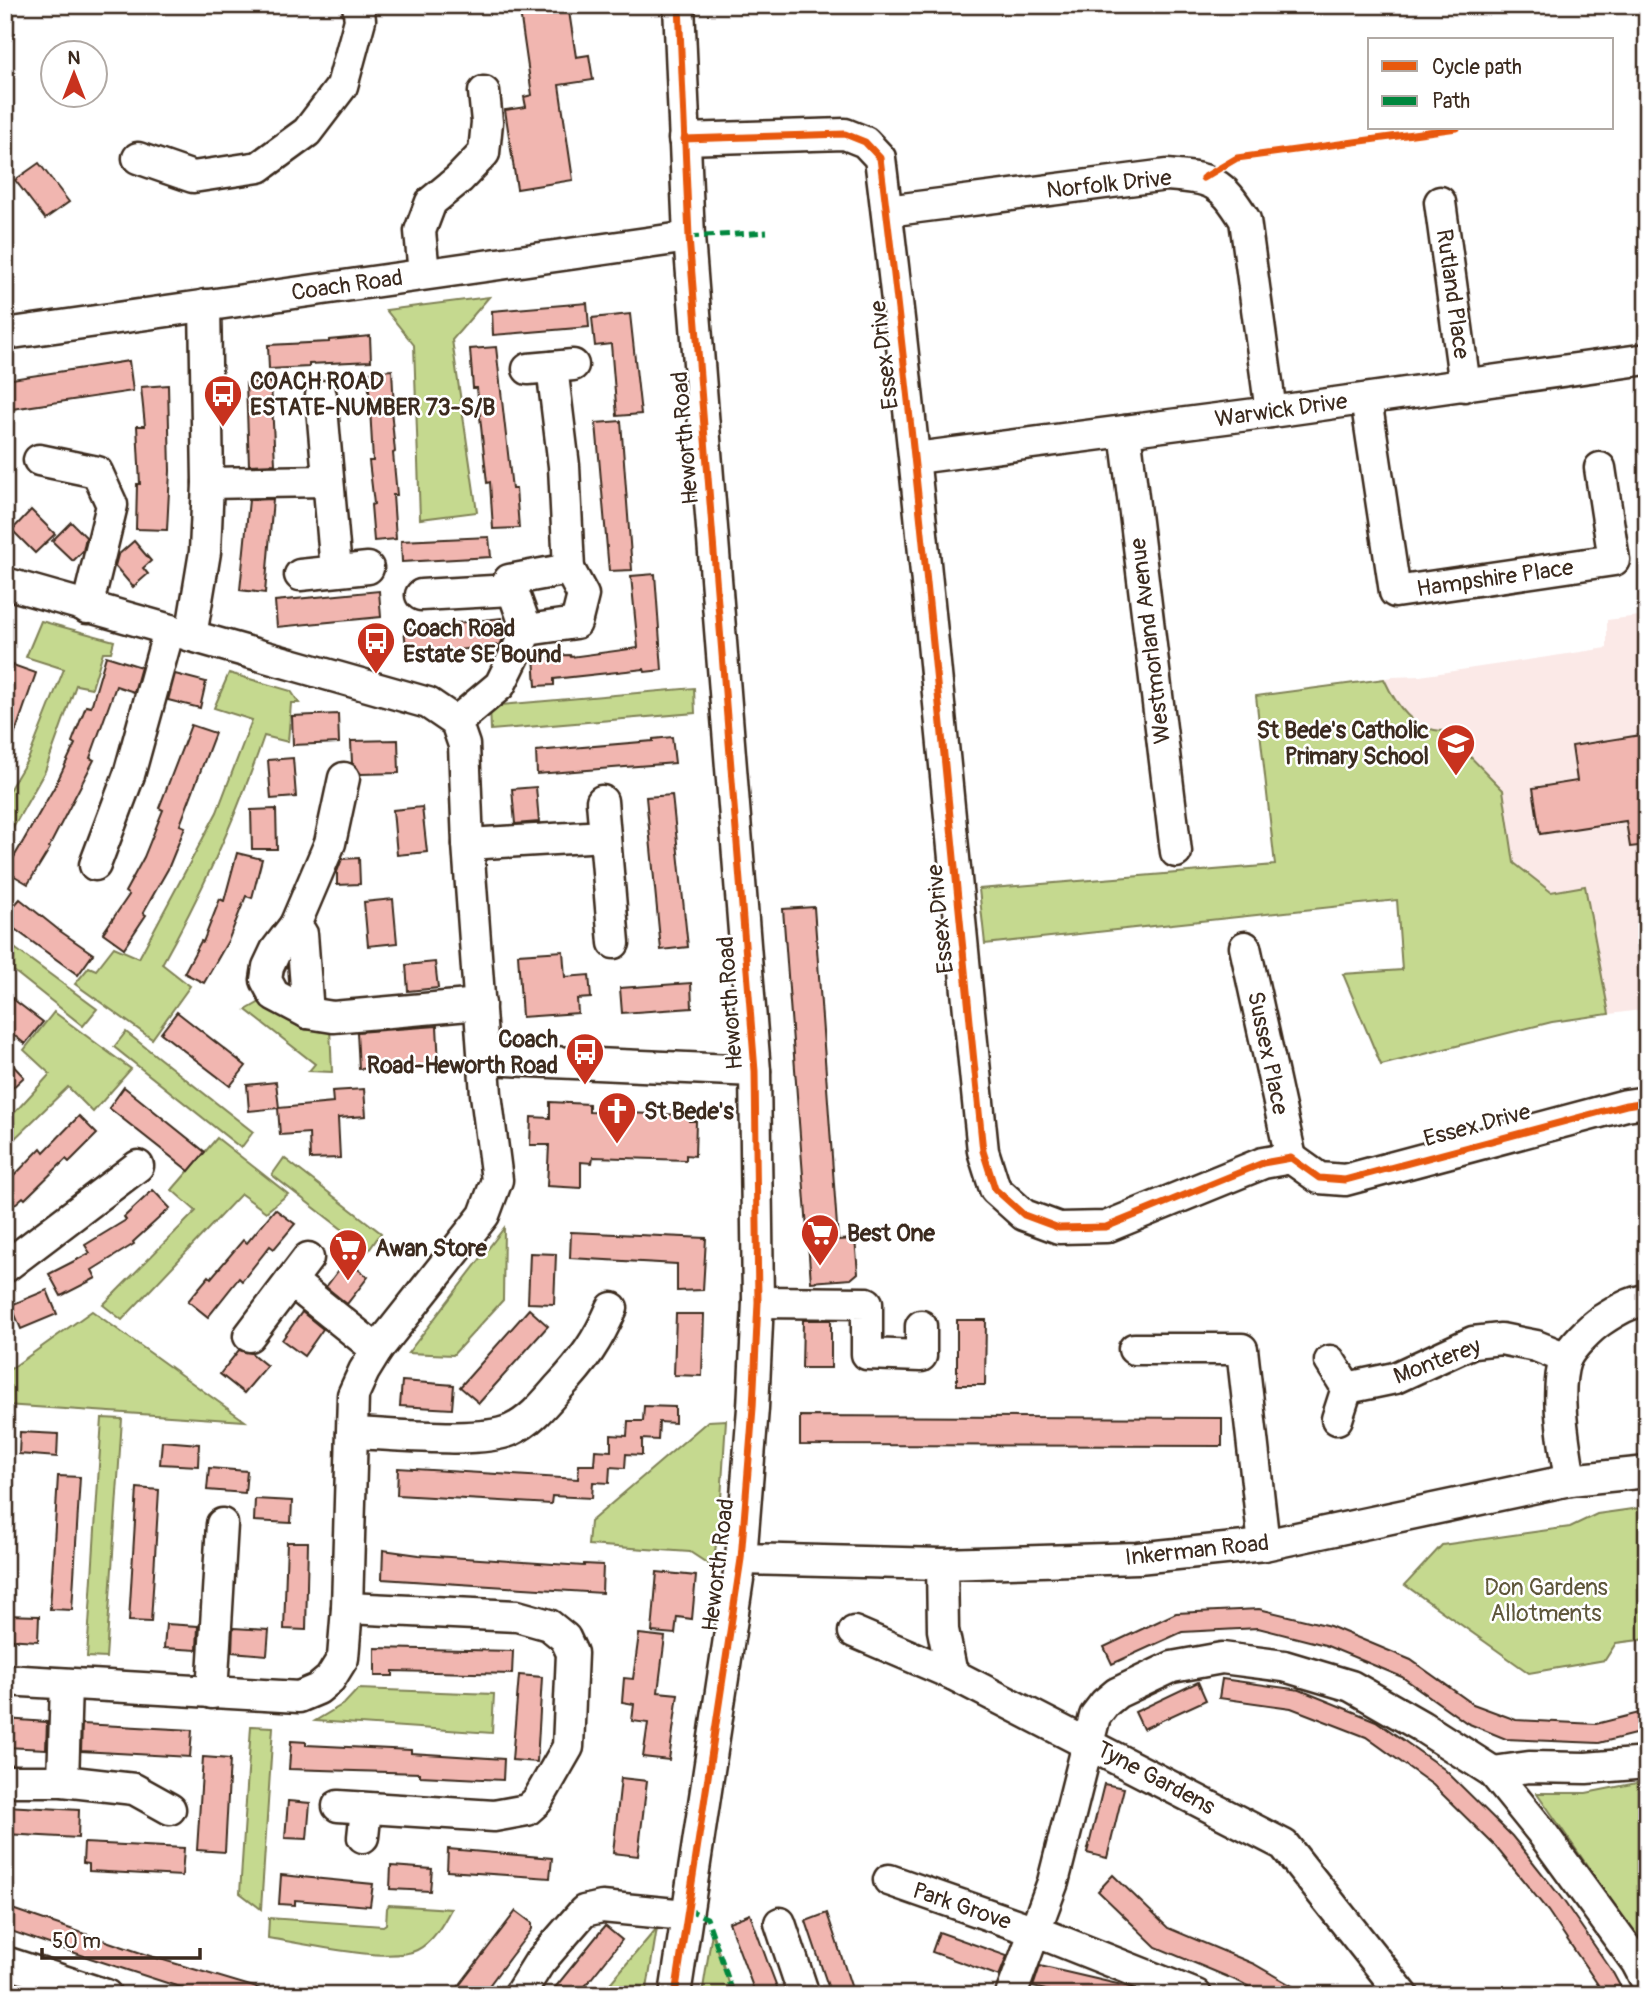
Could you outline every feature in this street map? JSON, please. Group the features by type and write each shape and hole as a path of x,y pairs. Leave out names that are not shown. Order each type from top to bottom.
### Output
{"street":[{"path":"138,158 193,177 259,167 307,132 342,86 360,20 358,5"},
{"name":"Heworth Road","path":"675,1995 741,1559 758,1302 755,1071 689,237 679,5"},
{"path":"424,274 420,231 431,202 459,179 484,153 488,122 484,92"},
{"name":"Essex Drive","path":"684,139 845,134 865,142 880,158 916,458 983,1151 995,1189 1024,1215 1059,1227 1106,1227 1263,1163 1291,1158 1319,1178 1345,1180 1626,1105 1647,1102"},
{"name":"Norfolk Drive","path":"887,211 1167,174 1203,178 1228,193 1245,220 1271,412"},
{"name":"Rutland Place","path":"1440,202 1465,386"},
{"name":"Coach Road","path":"5,334 689,237"},
{"path":"90,872 129,775 180,633 205,552 208,483 205,305"},
{"name":"Warwick Drive","path":"916,458 1465,386 1647,359"},
{"path":"527,630 576,623 583,595 569,569 564,466 551,367"},
{"path":"320,396 335,570"},
{"name":"Hampshire Place","path":"1366,399 1395,593 1614,560 1600,468"},
{"name":"Westmorland Avenue","path":"1125,431 1175,852"},
{"path":"38,460 97,472 112,505 87,608"},
{"path":"208,483 327,481"},
{"path":"300,575 368,568"},
{"path":"456,722 500,685 527,630 509,580 569,569"},
{"path":"5,583 428,703 456,722 464,745 468,844 484,1059 497,1180 484,1215 377,1350 353,1395 348,1608 343,1658 330,1678 318,1689 299,1697 5,1680"},
{"path":"421,595 511,590"},
{"path":"344,778 330,843 295,925 276,950 268,967 266,980 274,995 308,1013 333,1017 480,1004"},
{"path":"602,802 619,928"},
{"path":"468,844 605,836"},
{"path":"295,925 302,933 308,1013"},
{"name":"Sussex Place","path":"1245,947 1291,1158"},
{"path":"484,1059 755,1071"},
{"path":"5,1267 87,1189 138,1166"},
{"path":"249,1336 260,1304 299,1269 377,1350"},
{"path":"1570,1480 1562,1429 1562,1380 1566,1358 1592,1326 1618,1309 1647,1300"},
{"path":"758,1302 867,1303 867,1354 921,1356 921,1325"},
{"path":"352,1433 478,1437 510,1430 530,1419 584,1361 612,1308"},
{"name":"Monterey","path":"1347,1388 1395,1378 1473,1342 1502,1339 1536,1346 1566,1358"},
{"path":"1135,1349 1242,1349 1264,1545"},
{"path":"1330,1361 1347,1388 1337,1419"},
{"name":"Inkerman Road","path":"741,1559 942,1564 1138,1558 1264,1545 1570,1480 1647,1472"},
{"path":"212,1693 213,1541"},
{"path":"942,1564 943,1630 952,1674"},
{"path":"348,1608 517,1616 549,1625 565,1638 572,1653 568,1747 537,1801 527,1810 494,1816 356,1817"},
{"name":"Tyne Gardens","path":"855,1633 952,1674 1087,1741 1284,1845 1403,1995"},
{"path":"1011,1995 1053,1882 1095,1716 1117,1693 1171,1667 1222,1658 1284,1665 1351,1686 1493,1772 1540,1829 1637,1963 1647,1982"},
{"path":"63,1782 66,1684"},
{"path":"1493,1772 1529,1767 1586,1768 1647,1763"},
{"path":"5,1781 63,1782 134,1790 170,1809"},
{"name":"Park Grove","path":"889,1880 1035,1931 1196,1995"},
{"path":"519,1995 540,1963 584,1911 602,1907 686,1915"},
{"path":"780,1923 804,1995"},
{"path":"5,1962 106,1995"}],"shaded area":[{"name":"St Bede's Catholic Primary School","path":"1647,615 1647,1009 1552,1022 1381,1065 1343,974 1402,970 1395,858 1256,696 1393,677 1420,676 1607,648 1607,620"}],"green space":[{"path":"489,297 452,340 477,512 420,519 414,345 386,310"},
{"path":"41,621 114,641 111,652 103,652 92,688 76,685 45,771 5,842 5,797 29,757 64,669 26,657"},
{"path":"229,673 291,691 299,703 291,703 288,742 264,736 218,852 162,964 190,986 152,1039 75,984 89,967 96,970 114,947 139,958 217,812 252,720 214,708"},
{"name":"St Bede's Catholic Primary School","path":"1384,679 1407,715 1424,727 1445,731 1503,790 1514,863 1551,892 1585,886 1609,1014 1552,1022 1381,1065 1343,974 1402,970 1397,900 985,944 979,889 1275,865 1256,696"},
{"path":"694,688 695,713 491,730 490,706"},
{"path":"5,941 97,1009 83,1026 5,964"},
{"path":"265,999 330,1028 332,1072 309,1071 315,1064 246,1010"},
{"path":"54,1012 131,1069 93,1112 68,1087 5,1148 5,1123 50,1074 24,1050"},
{"path":"126,1032 253,1132 241,1148 114,1047"},
{"path":"217,1138 288,1194 266,1212 241,1194 122,1320 103,1305 196,1211 172,1190"},
{"path":"284,1158 381,1233 369,1250 272,1175"},
{"path":"504,1228 503,1300 453,1355 408,1353"},
{"path":"92,1311 245,1421 5,1405 5,1373"},
{"path":"102,1418 122,1419 106,1658 87,1657"},
{"path":"726,1420 720,1515 713,1567 690,1552 588,1545 590,1522 708,1421"},
{"name":"Don Gardens Allotments","path":"1647,1507 1647,1639 1616,1643 1605,1660 1529,1673 1405,1585 1442,1545 1570,1527 1597,1514"},
{"path":"358,1689 494,1694 492,1733 315,1721 345,1703"},
{"path":"251,1726 273,1727 261,1909 240,1893"},
{"path":"1647,1781 1647,1952 1537,1793 1586,1793"},
{"path":"389,1905 451,1909 428,1942 417,1950 404,1954 367,1954 268,1938 269,1918 383,1926 386,1924"},
{"path":"657,1928 646,1995 600,1995"},
{"path":"712,1932 733,1995 702,1995"}],"building":[{"path":"519,5 568,5 576,57 589,55 593,80 559,85 573,180 517,189 505,110 526,107 524,97 532,95"},
{"path":"39,163 69,202 45,219 15,180"},
{"path":"587,303 589,327 493,335 492,311"},
{"path":"630,314 641,414 617,416 611,344 595,346 592,318"},
{"path":"370,336 371,361 269,369 268,345 329,342"},
{"path":"496,347 519,528 493,529 490,482 487,483 477,388 473,388 470,349"},
{"path":"129,361 133,391 5,410 5,380"},
{"path":"392,370 396,539 374,541 371,505 374,504 369,461 373,461 368,372"},
{"path":"271,382 275,464 249,465 246,383"},
{"path":"168,385 170,471 167,530 136,529 137,484 140,484 137,426 145,426 141,387"},
{"path":"621,421 632,570 609,571 596,423"},
{"path":"273,499 265,593 240,590 249,500"},
{"path":"31,510 55,534 35,553 12,530"},
{"path":"71,522 86,537 83,551 73,561 52,541"},
{"path":"489,537 491,557 402,562 401,541"},
{"path":"134,541 151,561 143,568 148,574 133,587 115,566 118,555"},
{"path":"655,574 662,670 645,672 644,669 554,679 554,685 536,686 534,656 571,657 638,648 631,576"},
{"path":"379,591 381,617 277,627 275,601"},
{"path":"501,618 503,639 500,645 407,656 404,629"},
{"path":"106,656 141,667 134,692 116,686 90,758 94,760 50,848 28,884 6,871 55,786 75,744 72,742 86,706 91,707"},
{"path":"13,665 36,673 8,753 5,753 5,687"},
{"path":"175,674 206,682 200,708 168,700"},
{"path":"338,714 339,743 293,745 292,716"},
{"path":"191,725 215,733 180,825 185,827 168,869 143,913 146,915 124,948 103,933 129,895 125,892 144,857 163,810 159,808"},
{"path":"1647,734 1647,845 1630,847 1626,821 1540,834 1533,788 1577,781 1572,746"},
{"path":"672,737 675,763 537,774 536,751"},
{"path":"398,740 399,773 361,774 352,763 351,741"},
{"path":"293,758 296,797 271,799 268,760"},
{"path":"536,787 539,822 515,824 512,789"},
{"path":"672,795 688,947 661,950 646,797"},
{"path":"422,807 427,852 397,855 393,810"},
{"path":"276,809 277,849 252,849 251,810"},
{"path":"237,853 262,859 252,898 246,896 228,941 204,983 184,973 201,941 203,942 220,899 224,901"},
{"path":"359,858 360,884 337,885 337,872 342,859"},
{"path":"20,899 93,954 78,975 5,922 5,916"},
{"path":"393,899 397,943 368,946 364,902"},
{"path":"814,907 838,1240 855,1239 858,1273 851,1279 811,1282 783,909"},
{"path":"563,951 565,977 589,975 591,998 577,999 578,1013 522,1017 518,954"},
{"path":"435,962 438,988 408,991 406,965"},
{"path":"691,983 692,1008 622,1013 620,988"},
{"path":"5,993 43,1022 25,1044 5,1028"},
{"path":"177,1012 246,1066 230,1086 161,1033"},
{"path":"437,1026 439,1065 359,1069 357,1032"},
{"path":"5,1057 24,1077 5,1095"},
{"path":"276,1082 279,1108 333,1103 332,1091 364,1089 366,1116 338,1118 340,1158 310,1159 309,1133 280,1135 278,1108 249,1111 247,1085"},
{"path":"124,1087 205,1152 189,1171 109,1108"},
{"name":"St Bede's","path":"550,1102 589,1104 589,1112 689,1115 689,1121 696,1121 695,1156 686,1155 686,1160 593,1157 592,1163 581,1162 581,1188 547,1186 549,1145 530,1145 531,1117 550,1118"},
{"path":"79,1116 97,1134 69,1162 66,1159 25,1199 23,1197 5,1213 5,1185 41,1148 44,1152"},
{"path":"153,1190 170,1208 133,1242 134,1244 92,1270 96,1278 61,1296 49,1274 90,1253 85,1245 126,1220 124,1217"},
{"path":"275,1209 295,1224 274,1249 270,1246 242,1281 239,1278 208,1317 188,1301 243,1240 247,1243"},
{"path":"571,1232 706,1238 703,1290 677,1291 677,1264 570,1258"},
{"path":"530,1253 556,1254 554,1304 528,1303"},
{"path":"346,1260 368,1277 347,1304 326,1287"},
{"path":"47,1290 57,1314 21,1329 11,1305"},
{"path":"529,1309 548,1326 479,1403 460,1387"},
{"path":"302,1312 323,1329 304,1356 282,1340"},
{"path":"676,1314 704,1314 702,1376 674,1375"},
{"path":"803,1320 831,1320 831,1368 802,1368"},
{"path":"957,1320 986,1320 985,1385 957,1385"},
{"path":"239,1350 251,1353 267,1366 244,1393 220,1374"},
{"path":"402,1381 454,1385 452,1409 400,1406"},
{"path":"644,1406 675,1407 675,1423 659,1422 658,1440 642,1439 642,1455 626,1454 625,1468 610,1467 609,1483 593,1482 592,1498 552,1496 551,1504 397,1495 398,1468 578,1479 579,1465 594,1465 595,1450 611,1451 611,1435 627,1436 628,1421 643,1421"},
{"path":"800,1416 1222,1418 1222,1446 800,1445"},
{"path":"20,1432 58,1434 57,1457 19,1454"},
{"path":"162,1441 199,1444 198,1466 160,1464"},
{"path":"209,1468 247,1471 245,1493 207,1490"},
{"path":"58,1476 80,1477 72,1610 50,1609"},
{"path":"137,1488 159,1490 151,1622 129,1621"},
{"path":"255,1499 292,1501 291,1523 254,1521"},
{"path":"287,1542 308,1542 306,1630 284,1629"},
{"path":"383,1550 419,1555 603,1565 602,1593 382,1579"},
{"path":"657,1572 696,1576 692,1619 677,1617 675,1634 652,1632"},
{"path":"1259,1609 1330,1626 1411,1660 1473,1704 1516,1720 1596,1724 1647,1711 1647,1731 1599,1743 1506,1739 1467,1723 1402,1677 1325,1645 1258,1628 1182,1632 1112,1664 1104,1647 1176,1613"},
{"path":"5,1615 39,1616 38,1641 5,1639"},
{"path":"166,1624 198,1626 197,1650 164,1648"},
{"path":"233,1628 269,1630 267,1655 232,1652"},
{"path":"639,1634 665,1637 658,1692 678,1694 669,1760 643,1757 648,1723 632,1721 634,1704 622,1702 624,1678 633,1679"},
{"path":"375,1648 513,1651 512,1674 393,1671 393,1676 375,1676"},
{"path":"519,1675 542,1677 537,1762 512,1760"},
{"path":"1222,1679 1300,1690 1376,1721 1444,1769 1512,1836 1529,1857 1563,1900 1612,1971 1625,1995 1605,1995 1548,1911 1495,1846 1433,1785 1366,1737 1291,1708 1219,1698"},
{"path":"1198,1682 1206,1700 1143,1729 1135,1712"},
{"path":"5,1719 47,1722 46,1749 5,1747"},
{"path":"82,1724 192,1730 190,1757 81,1751"},
{"path":"291,1741 306,1742 306,1745 411,1750 411,1753 504,1759 503,1780 420,1776 420,1773 289,1769"},
{"path":"203,1757 230,1759 225,1852 197,1850"},
{"path":"621,1778 647,1781 638,1856 613,1853"},
{"path":"1104,1784 1124,1788 1107,1858 1087,1853"},
{"path":"288,1801 310,1803 307,1839 285,1838"},
{"path":"5,1806 79,1810 78,1838 5,1834"},
{"path":"84,1843 184,1848 182,1876 89,1871 89,1864 83,1863"},
{"path":"448,1849 552,1858 550,1878 447,1871"},
{"path":"391,1866 432,1869 430,1891 390,1889"},
{"path":"281,1875 373,1884 370,1906 295,1900 295,1905 279,1904"},
{"path":"1113,1875 1168,1928 1254,1964 1308,1995 1264,1995 1240,1982 1156,1947 1098,1891"},
{"path":"12,1909 150,1956 264,1990 264,1995 204,1995 5,1929"},
{"path":"516,1911 532,1923 532,1929 482,1995 452,1995"},
{"path":"827,1913 854,1995 831,1995 806,1921"},
{"path":"750,1914 780,1995 756,1995 735,1939 729,1922"},
{"path":"605,1926 622,1940 578,1995 549,1995"},
{"path":"939,1932 1007,1956 999,1976 932,1952"},
{"path":"1040,1966 1126,1986 1135,1989 1134,1995 1067,1995 1033,1987"}],"marked path":[{"path":"689,237 767,232"},
{"path":"687,1909 707,1918 734,1995"}],"cycle path":[{"path":"675,1995 741,1559 758,1302 755,1071 689,237 679,5"},
{"path":"1203,178 1237,158 1442,130"},
{"path":"684,139 845,134 865,142 880,158 922,530 983,1151 995,1189 1024,1215 1059,1228 1106,1227 1263,1163 1291,1158 1319,1178 1345,1180 1626,1105 1647,1102"}],"place":[{"name":"COACH ROAD ESTATE-NUMBER 73-S/B","path":"223,428"},
{"name":"Coach Road Estate SE Bound","path":"376,675"},
{"name":"St Bede's Catholic Primary School","path":"1456,777"},
{"name":"Coach Road-Heworth Road","path":"585,1086"},
{"name":"St Bede's","path":"617,1145"},
{"name":"Best One","path":"820,1267"},
{"name":"Awan Store","path":"348,1282"}]}
